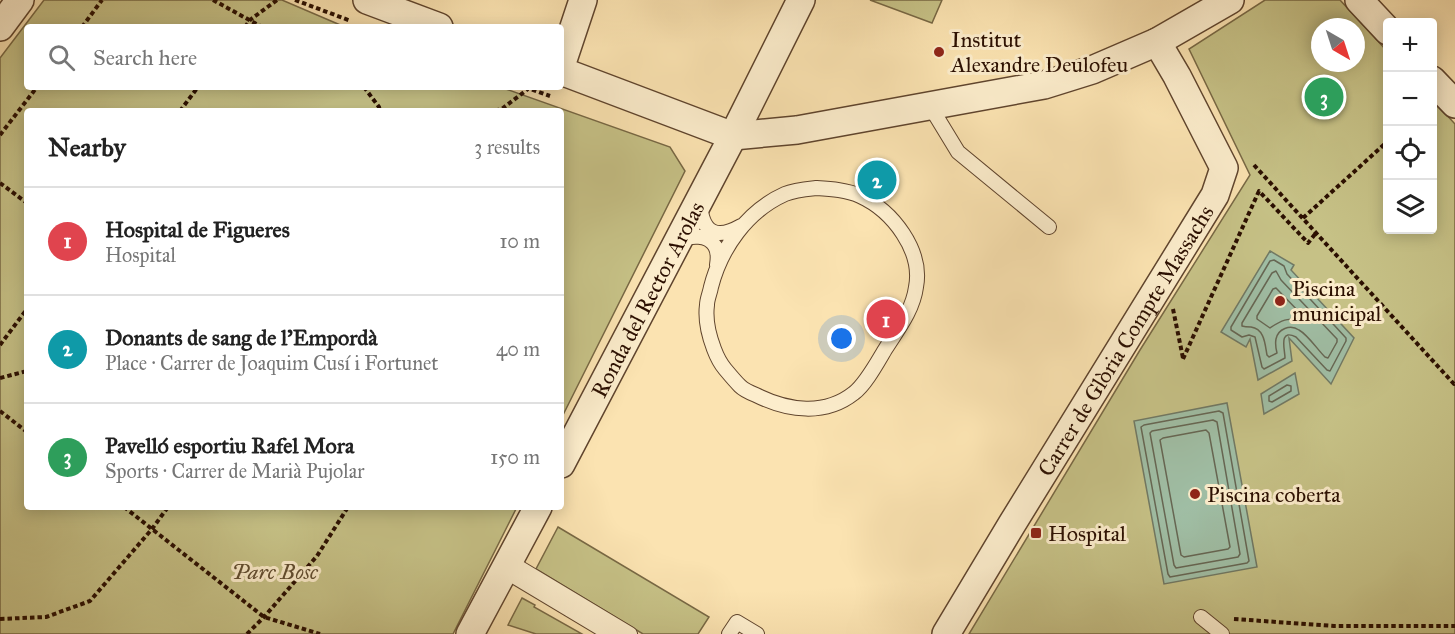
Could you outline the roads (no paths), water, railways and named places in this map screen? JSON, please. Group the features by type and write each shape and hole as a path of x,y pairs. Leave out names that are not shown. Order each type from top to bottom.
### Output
{"street":[{"path":"0,27 21,0"},
{"path":"564,57 584,0"},
{"name":"Ronda del Rector Arolas","path":"564,458 733,136 801,0"},
{"path":"564,72 733,136 797,130 1044,85 1092,70 1157,42 1230,0"},
{"path":"1359,0 1383,26"},
{"path":"362,12 424,24"},
{"name":"Carrer de Glòria Compte Massachs","path":"946,634 1215,195 1224,168 1157,42"},
{"path":"1437,85 1455,104"},
{"path":"470,634 536,510"}],"lane":[{"path":"930,106 958,152 1050,226"},
{"path":"676,244 685,238 695,237 710,240 715,246 718,262 706,305 709,336 721,364 742,388 768,402 800,409 833,405 857,391 913,302 918,278 912,251 906,238 876,205 851,193 816,188 786,193 753,214 728,246 716,271"},
{"path":"699,201 703,222 711,231 717,234 730,232 743,225"},
{"path":"507,566 610,634"},
{"path":"507,566 630,634"},
{"path":"1201,617 1222,634"},
{"path":"729,634 737,622 757,634"}],"water":[{"name":"Piscina municipal","path":"1270,251 1294,265 1291,270 1354,338 1331,384 1289,338 1292,361 1258,380 1250,339 1246,347 1221,332"},
{"path":"1295,373 1299,394 1264,414 1261,394"},
{"name":"Piscina coberta","path":"1227,403 1257,567 1164,584 1134,421"}],"place":[{"name":"Institut Alexandre Deulofeu","path":"939,52"},
{"name":"Pavelló esportiu Rafel Mora","path":"1324,97"},
{"name":"Donants de sang de l'Empordà","path":"877,180"},
{"name":"Piscina municipal","path":"1280,301"},
{"name":"Hospital de Figueres","path":"886,319"},
{"name":"Piscina coberta","path":"1195,494"},
{"name":"Hospital","path":"1036,533"}],"park label":[{"name":"Parc Bosc","path":"275,571"}]}
